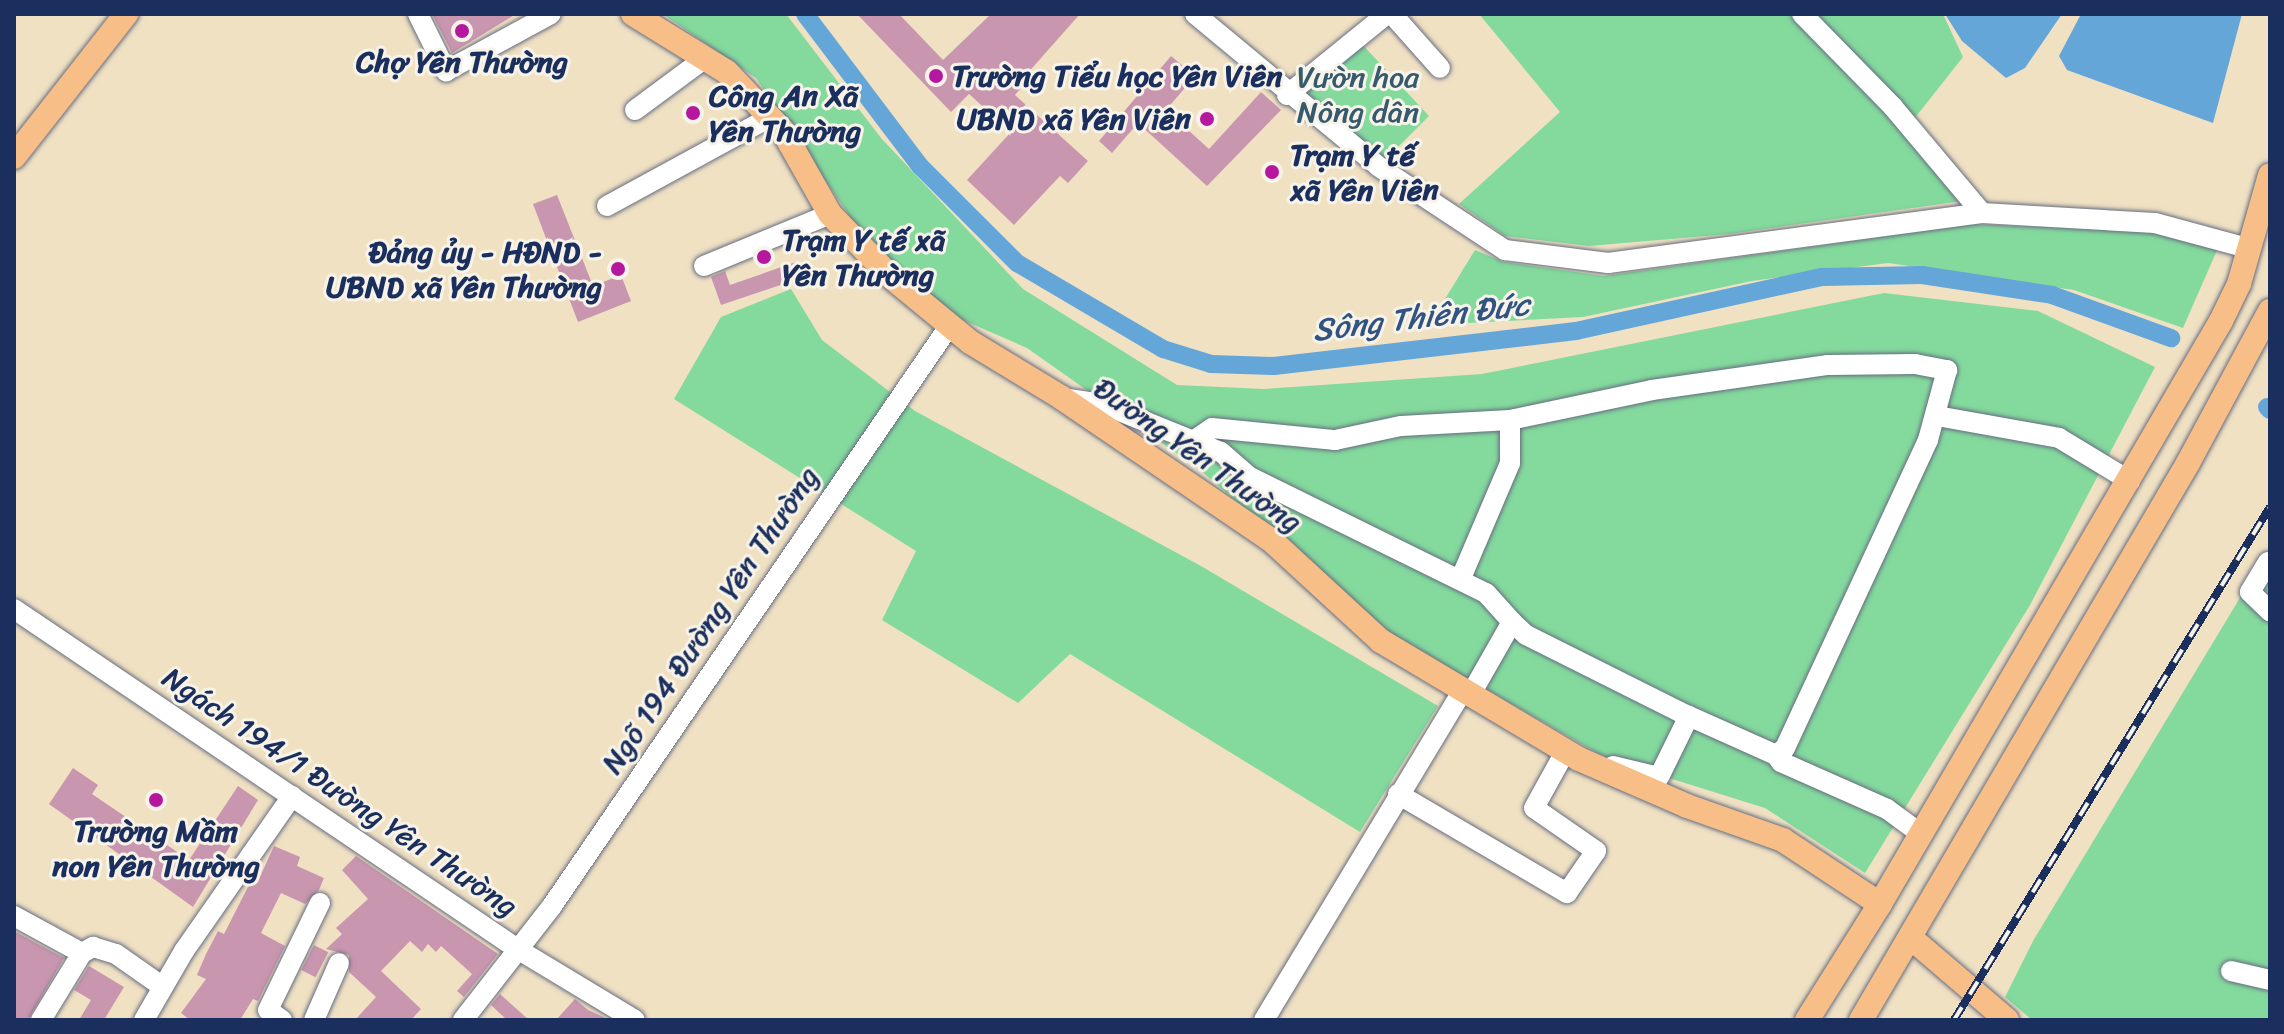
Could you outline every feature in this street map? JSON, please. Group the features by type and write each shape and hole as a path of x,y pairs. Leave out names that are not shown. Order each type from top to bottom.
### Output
{"main road":[{"path":"14,157 126,14"},
{"name":"Đường Yên Thường","path":"633,14 727,72 770,117 830,214 891,277 950,325 1271,540 1381,641 1566,750 1687,806 1783,840 1880,904"},
{"path":"1807,1020 1880,904 2221,321 2251,249 2270,175"},
{"path":"1861,1020 2200,442 2270,311"},
{"path":"2163,422 2200,442"},
{"path":"1938,806 1976,827"},
{"path":"1911,938 2007,1020"}],"street":[{"path":"418,14 446,71 551,14"},
{"path":"1195,14 1287,95 1379,167 1505,250 1608,263 1982,213 2155,223 2251,249"},
{"path":"1287,95 1390,14 1440,68"},
{"path":"1802,14 1893,107 1982,213"},
{"path":"635,110 704,59"},
{"path":"607,206 770,117"},
{"path":"704,266 830,214"},
{"name":"Ngõ 194 Đường Yên Thường","path":"463,1020 519,950 950,325"},
{"path":"1193,441 1212,428 1335,440 1401,426 1510,420 1697,382 1877,362 1947,370 1937,416 1864,581 1785,748 1776,755"},
{"path":"1062,398 1102,404 1221,452 1270,487 1461,578 1486,593 1526,635 1689,716 1776,755 1781,762 1887,809 1921,834"},
{"path":"1937,416 2059,438 2130,481"},
{"path":"1461,578 1510,463 1510,420"},
{"path":"2268,562 2250,592 2270,611"},
{"name":"Ngách 194/1 Đường Yên Thường","path":"14,609 519,950 635,1020"},
{"path":"1264,1020 1398,794 1512,622"},
{"path":"1603,767 1659,777 1689,716"},
{"path":"1398,794 1567,893 1596,851 1534,808 1566,750"},
{"path":"144,1020 292,796"},
{"path":"282,1020 268,1010 320,903"},
{"path":"14,916 82,953"},
{"path":"41,1020 82,953 93,947 116,954 163,987"},
{"path":"314,1020 339,963"},
{"path":"2231,971 2270,980"}],"green space":[{"path":"663,14 786,14 881,138 1023,289 1177,385 1264,389 1482,374 1884,293 2038,311 2155,367 2030,605 1865,873 1765,808 1608,759 1395,637 1200,470 1027,348 956,317 863,236 756,78"},
{"path":"1479,14 1943,14 1963,57 1903,133 1962,201 1729,234 1589,246 1505,236 1459,204 1560,112"},
{"name":"Vườn hoa Nông dân","path":"1360,42 1429,116 1383,162 1293,94"},
{"path":"1973,224 2155,232 2218,248 2183,328 2074,290 1888,263 1752,281 1583,317 1429,325 1475,250 1504,262 1604,276"},
{"path":"791,289 822,340 915,411 1201,566 1438,706 1360,832 1070,654 1018,703 882,620 916,551 674,399 721,317"},
{"path":"2270,548 2270,1020 2032,1020 2005,997 2033,941"}],"water":[{"path":"1945,14 2062,14 2025,68 2006,78 1962,41"},
{"path":"2081,14 2242,14 2213,123 2067,70 2059,56"}],"building":[{"name":"Chợ Yên Thường","path":"432,14 516,14 452,53"},
{"path":"857,14 899,14 943,60 991,14 1080,14 1018,84 1021,88 1015,95 1088,161 1068,183 1060,176 1014,225 967,180 1011,132 969,94 951,112"},
{"path":"1171,56 1195,76 1166,110 1209,149 1261,92 1281,110 1207,186 1138,123 1112,153 1099,141"},
{"path":"557,195 593,286 621,275 631,301 578,322 533,204"},
{"path":"796,262 801,278 721,305 711,277 725,271 730,285"},
{"path":"73,768 98,785 92,794 189,860 238,786 258,800 193,907 49,804"},
{"path":"274,846 300,857 297,866 324,878 319,890 305,904 281,893 261,933 285,946 258,1001 253,999 240,1020 190,1020 181,1013 206,979 197,975 206,954 218,931 224,934 253,877 259,879"},
{"path":"356,856 498,954 464,997 457,991 472,974 441,946 436,952 428,944 422,952 410,941 381,971 421,1009 411,1020 355,1020 376,997 349,972 349,955 326,949 342,934 336,928 368,899 342,870"},
{"path":"14,931 64,958 28,1020 14,1020"},
{"path":"314,945 328,952 316,977 301,970"},
{"path":"89,966 124,987 104,1020 79,1020 91,1000 74,990"},
{"path":"500,994 529,1020 507,1020 491,1005"},
{"path":"575,999 588,1010 610,1020 556,1020"}],"waterway":[{"name":"Sông Thiên Đức","path":"805,14 920,166 1017,263 1163,349 1211,364 1274,366 1576,331 1822,277 1922,275 2052,295 2171,338"},
{"name":"Sông Thiên Đức","path":"2267,407 2270,410"}],"railway":[{"path":"1954,1020 2270,507"}],"place":[{"name":"Chợ Yên Thường","path":"462,31"},
{"name":"Trường Tiểu học Yên Viên","path":"936,76"},
{"name":"Công An Xã Yên Thường","path":"693,113"},
{"name":"UBND xã Yên Viên","path":"1207,119"},
{"name":"Trạm Y tế xã Yên Viên","path":"1272,172"},
{"name":"Trạm Y tế xã Yên Thường","path":"764,257"},
{"name":"Đảng ủy - HĐND - UBND xã Yên Thường","path":"618,269"},
{"name":"Trường Mầm non Yên Thường","path":"156,800"}]}
